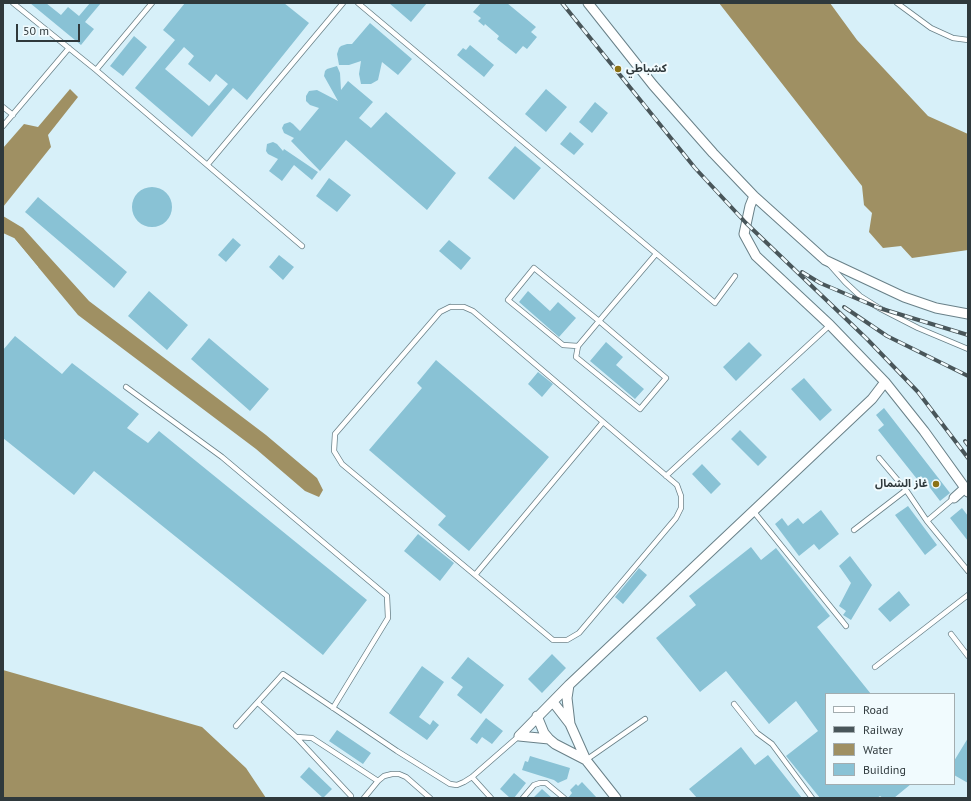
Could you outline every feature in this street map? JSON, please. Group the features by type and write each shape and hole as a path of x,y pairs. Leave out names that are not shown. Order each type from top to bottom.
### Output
{"street":[{"path":"588,3 653,85 713,153 754,196 825,260 904,297 936,308 968,314"},
{"path":"754,196 750,206 744,234 756,256 830,325 885,382 924,431 967,490 954,498"},
{"path":"519,736 569,685 872,399 885,382"},
{"path":"569,685 567,698 570,724"},
{"path":"552,702 570,724 586,760 616,798"},
{"path":"537,716 544,733 549,739 555,744 586,760"},
{"path":"519,736 549,739"}],"lane":[{"path":"13,3 208,164 302,246"},
{"path":"96,70 152,3"},
{"path":"208,164 343,3"},
{"path":"358,3 715,303 735,276"},
{"path":"897,3 930,28 953,38 968,40"},
{"path":"3,126 69,48"},
{"path":"3,107 13,115"},
{"path":"578,346 563,346 508,300 534,268 599,321 666,378 640,409 576,357 578,346 599,321 656,254"},
{"path":"825,260 860,296 918,328 968,349"},
{"path":"450,307 464,307 473,311 603,422 677,485 681,496 680,508 676,518 579,633 567,640 553,640 342,464 334,451 335,434 440,312 450,307"},
{"path":"666,476 830,325"},
{"path":"126,386 222,457 387,596 388,618 333,708"},
{"path":"475,575 603,422"},
{"path":"879,458 906,490 927,521 968,571"},
{"path":"854,530 906,490"},
{"path":"927,521 954,498"},
{"path":"754,512 846,626"},
{"path":"875,667 968,595"},
{"path":"951,634 968,656"},
{"path":"236,726 283,674 450,784 457,785 472,777 519,736"},
{"path":"258,703 296,737 351,796 351,798"},
{"path":"734,704 757,733 772,744 812,798"},
{"path":"586,760 645,719"},
{"path":"296,737 312,738 378,781"},
{"path":"364,798 378,781 384,776 392,774 399,774 406,777 430,798"},
{"path":"472,777 491,798"},
{"path":"523,798 534,786 540,783 546,783 564,798"}],"water":[{"path":"719,3 830,3 857,40 928,116 968,134 968,250 912,258 901,246 883,248 869,232 872,213 864,205 862,186"},
{"path":"70,89 78,97 48,135 51,147 3,207 3,148 24,124 38,127"},
{"path":"3,216 23,228 89,301 266,435 317,478 323,490 319,497 305,491 256,449 78,315 14,238 3,233"},
{"path":"3,670 202,727 246,768 266,798 3,798"}],"pier":[{"path":"14,238 38,267 37,269 13,240"}],"building":[{"path":"30,3 46,3 61,15 68,7 79,16 90,3 101,3 85,22 94,29 81,45"},
{"path":"185,3 284,3 309,23 247,100 233,88 192,137 135,88 175,40 163,30","holes":["184,47 194,56 188,64 210,82 216,74 228,84 209,106 165,69"]},
{"path":"389,3 427,3 411,22"},
{"path":"481,3 507,3 536,27 531,32 537,37 527,49 523,46 516,54 497,39 499,36 485,24 484,26 478,21 481,18 473,12"},
{"path":"370,23 412,59 398,75 382,62 378,80 371,84 361,84 359,74 361,61 349,65 339,65 337,54 341,46 352,44"},
{"path":"134,36 147,47 123,76 110,66"},
{"path":"470,45 494,65 484,77 457,55 463,48 466,50"},
{"path":"337,66 340,73 341,90 348,81 373,102 359,118 371,128 386,112 456,173 427,210 346,140 320,171 291,141 294,138 284,133 282,128 284,124 290,122 300,131 319,108 310,105 306,101 306,96 309,91 317,90 338,101 324,76 327,69"},
{"path":"546,89 567,107 546,132 525,114"},
{"path":"595,102 608,113 592,133 579,122"},
{"path":"570,132 584,144 574,155 560,144"},
{"path":"273,142 283,151 284,149 318,172 312,180 294,165 282,181 269,171 278,159 268,154 266,151 267,144"},
{"path":"515,146 541,168 514,200 488,178"},
{"path":"329,178 351,195 337,212 316,196"},
{"path":"152,187 160,189 166,193 170,199 172,207 170,215 166,221 160,225 152,227 144,225 138,221 134,215 132,207 134,199 138,193 144,189"},
{"path":"38,197 127,272 114,288 25,212"},
{"path":"233,238 241,245 226,262 218,255"},
{"path":"449,240 471,258 461,270 439,251"},
{"path":"279,255 294,267 283,280 269,267"},
{"path":"149,291 188,325 167,350 128,316"},
{"path":"528,291 550,311 558,302 576,318 559,337 519,302"},
{"path":"15,336 62,374 72,363 139,414 127,428 148,443 159,431 367,600 323,655 94,471 74,495 3,438 3,350"},
{"path":"209,338 269,389 250,411 191,359"},
{"path":"606,342 623,357 616,365 644,389 635,399 590,361"},
{"path":"749,342 762,355 736,381 723,367"},
{"path":"436,360 549,457 469,551 438,525 446,516 369,450 422,388 417,383"},
{"path":"538,372 553,384 542,397 528,384"},
{"path":"804,378 832,410 820,421 791,389"},
{"path":"884,408 950,493 940,501 921,476 917,479 878,430 884,425 876,415"},
{"path":"740,430 767,457 758,466 731,439"},
{"path":"702,464 721,484 711,494 692,474"},
{"path":"908,506 937,545 925,555 895,515"},
{"path":"962,508 968,516 968,541 950,518"},
{"path":"821,510 839,534 819,550 814,544 799,556 775,524 782,518 788,526 798,518 803,524"},
{"path":"418,534 454,563 440,581 404,551"},
{"path":"751,547 761,560 776,548 830,616 817,627 870,693 825,693 825,785 910,785 894,798 883,798 880,796 877,798 820,798 786,756 818,731 796,701 769,724 726,671 700,692 656,638 696,605 689,596"},
{"path":"850,556 872,585 851,620 843,615 846,611 839,606 851,583 839,566"},
{"path":"639,568 647,575 623,604 615,597"},
{"path":"899,591 910,605 890,622 878,609"},
{"path":"552,654 566,668 542,693 528,679"},
{"path":"468,657 504,685 481,714 457,695 463,687 451,678"},
{"path":"422,666 444,682 419,717 430,725 433,720 439,725 427,740 389,713"},
{"path":"486,718 503,731 492,744 482,737 477,744 470,739"},
{"path":"337,730 371,753 363,764 329,741"},
{"path":"968,738 968,783 955,776 955,759"},
{"path":"741,747 755,765 768,755 802,798 697,798 689,789"},
{"path":"530,756 570,768 567,779 558,783 554,780 522,770 525,761 528,762"},
{"path":"309,767 332,789 323,798 300,777"},
{"path":"514,773 526,783 514,798 510,798 500,789"},
{"path":"582,782 597,798 568,798 572,793 570,790 576,784 578,786"},
{"path":"542,789 552,798 533,798"}],"railway":[{"path":"562,3 695,168 746,223 867,339 918,392 968,458"},
{"path":"802,272 820,283 879,308 968,335"},
{"path":"844,307 887,336 968,376"},
{"path":"965,441 968,445"}],"place":[{"name":"كشباطي","path":"618,69"},
{"name":"غاز الشمال","path":"936,484"}]}
